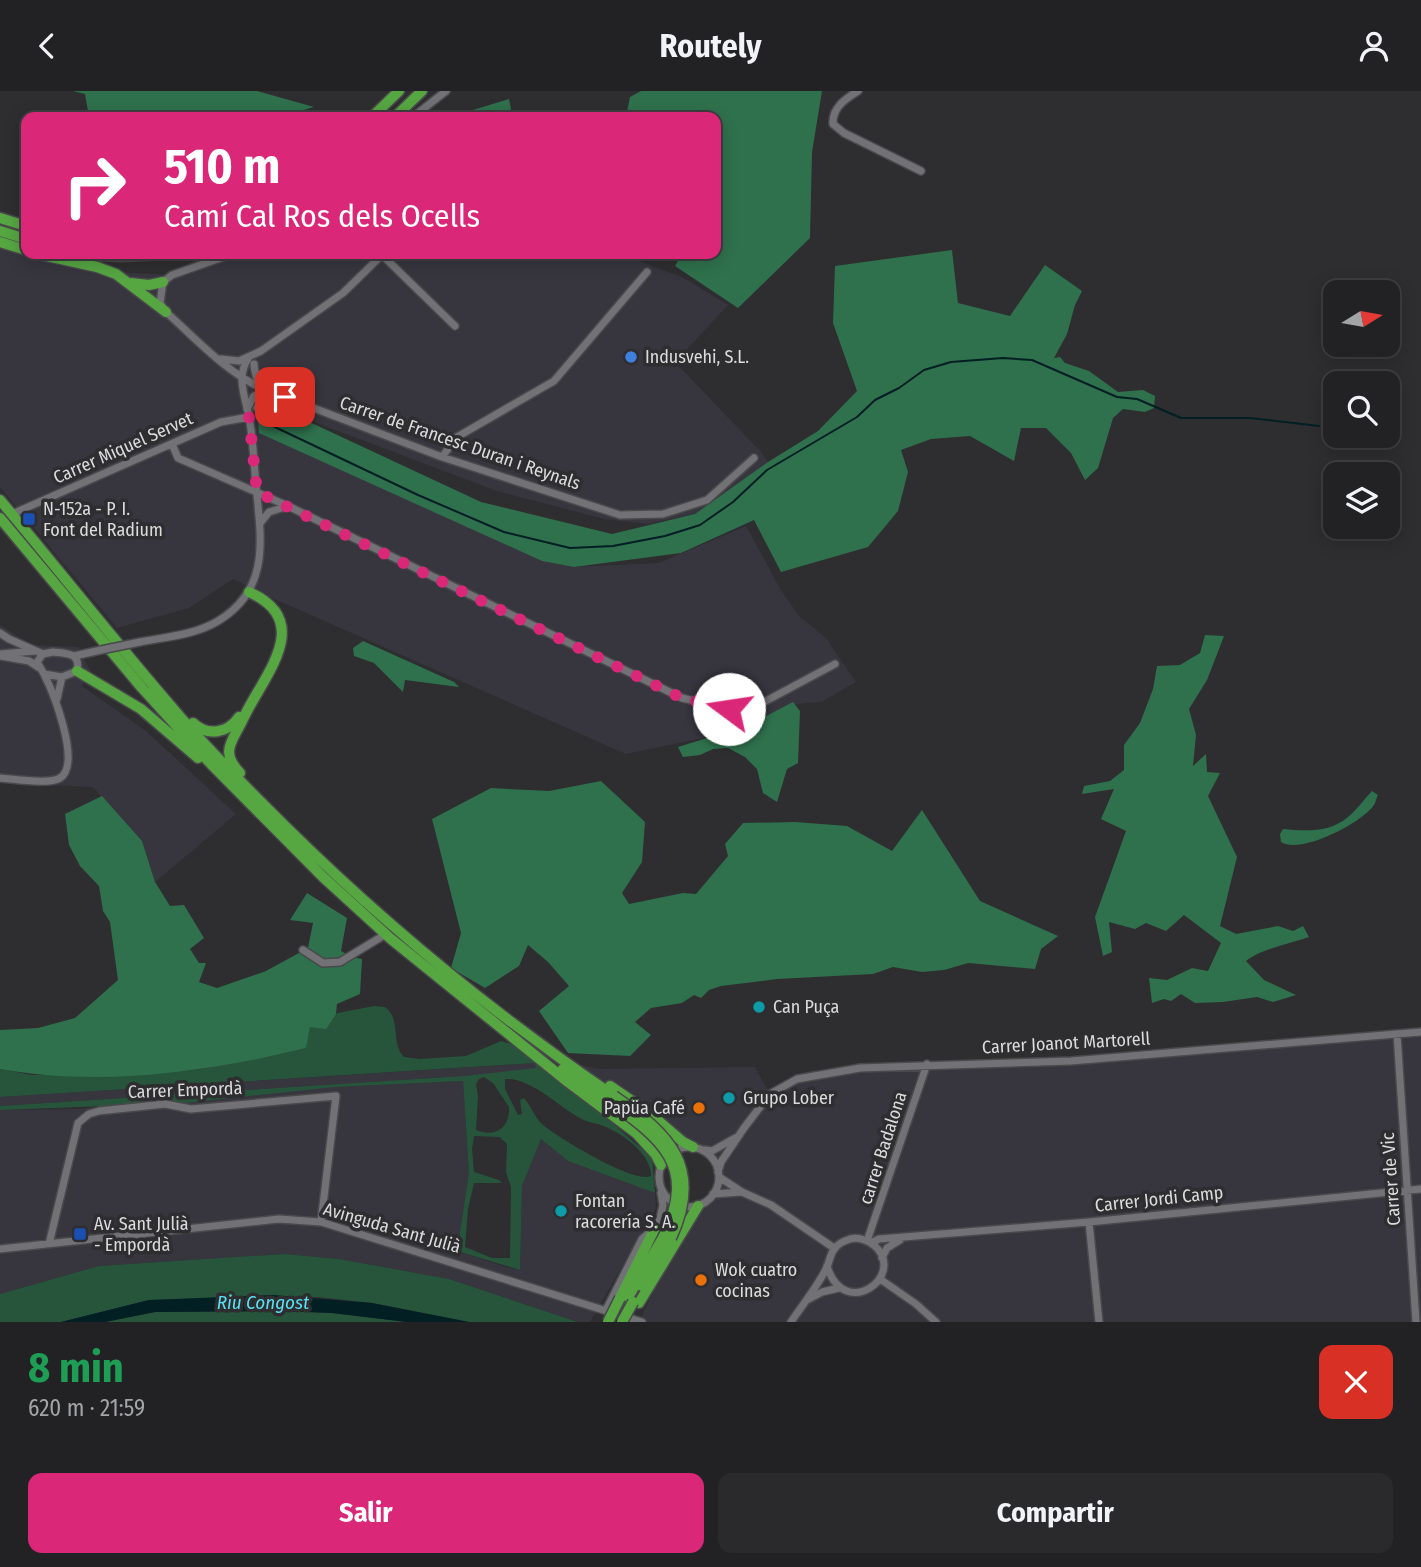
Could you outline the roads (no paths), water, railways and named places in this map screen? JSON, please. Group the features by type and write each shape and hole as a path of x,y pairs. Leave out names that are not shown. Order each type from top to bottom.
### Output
{"highway":[{"path":"377,112 400,91"},
{"path":"392,112 414,91"},
{"path":"400,112 422,91"},
{"path":"0,218 21,224"},
{"path":"0,231 21,237"},
{"path":"0,242 21,248"},
{"path":"61,259 117,274 166,312"},
{"path":"130,283 149,285 163,282"},
{"path":"0,500 197,736 268,809 396,931 610,1098"},
{"path":"0,518 142,688 211,764 323,877 386,934 568,1082 636,1133 656,1155 661,1165"},
{"path":"248,592 275,609 280,619 283,640 230,742 229,754 234,766 268,809"},
{"path":"77,671 141,709 200,760 211,764"},
{"path":"167,700 177,706 196,726 208,731 225,730 245,712"},
{"path":"488,1016 649,1121 661,1133 678,1159 683,1175 683,1202 668,1237 630,1300 608,1322"},
{"path":"540,1044 580,1065 648,1112 683,1142 698,1148"},
{"path":"615,1322 698,1206"},
{"path":"625,1322 630,1300 656,1228"}],"street":[{"path":"419,112 446,91"},
{"path":"858,91 836,109 833,124 844,133 921,171"},
{"path":"166,312 160,298 163,282 172,275 218,259"},
{"path":"74,656 179,635 216,622 236,607 248,592 260,558 261,523 242,378 251,361 261,351 343,293 378,259"},
{"path":"386,259 455,325"},
{"path":"442,457 457,437 554,381 648,272"},
{"name":"Carrer de Francesc Duran i Reynals","path":"166,312 217,358 242,378 263,390 442,457 620,515 663,514 707,501 754,458"},
{"path":"217,358 251,361"},
{"path":"251,361 254,374 263,390 257,408"},
{"path":"248,413 254,395 263,390"},
{"path":"248,413 269,401 285,397"},
{"name":"Carrer Miquel Servet","path":"12,514 248,413"},
{"path":"172,444 178,458 288,506 682,698 729,709 764,702 835,664"},
{"path":"261,523 273,509 288,506"},
{"path":"0,633 39,652"},
{"path":"38,667 39,652"},
{"path":"0,655 69,653 78,664 77,671 62,677 44,674"},
{"path":"0,655 29,661 44,674 57,700 67,754 67,770 63,776 51,781 0,778"},
{"path":"57,700 62,677"},
{"path":"303,950 323,963 340,962 386,934"},
{"name":"Carrer Joanot Martorell","path":"719,1174 721,1162 769,1094 797,1079 860,1067 1071,1061 1421,1032"},
{"name":"Carrer de Vic","path":"1397,1034 1416,1322"},
{"name":"carrer Badalona","path":"869,1242 927,1064"},
{"name":"Carrer Empordà","path":"49,1244 78,1123 89,1114 99,1111 165,1104 191,1109 336,1096 321,1221"},
{"path":"606,1310 642,1239 656,1228 663,1205 659,1173 661,1165 671,1152 678,1148 712,1151 739,1136"},
{"path":"698,1148 715,1162 719,1174 742,1192 771,1205 834,1248"},
{"path":"660,1188 666,1197 680,1206 698,1206 713,1194 719,1174"},
{"name":"Carrer Jordi Camp","path":"869,1242 1421,1189"},
{"path":"713,1194 742,1192"},
{"name":"Avinguda Sant Julià","path":"0,1249 279,1219 321,1221 642,1322"},
{"path":"1089,1222 1099,1322"},
{"path":"791,1322 827,1266 834,1248 842,1242 852,1238 869,1242 882,1258 884,1265 880,1279 870,1290 858,1294 839,1288 806,1300"},
{"path":"882,1258 887,1248 900,1239"},
{"path":"827,1266 839,1288"},
{"path":"880,1279 936,1322"}],"water":[{"name":"Riu Congost","path":"273,1295 372,1303 469,1322 407,1322 332,1313 281,1311 155,1312 105,1322 61,1322 149,1300"}],"waterway":[{"path":"258,419 418,495 504,532 570,548 613,546 665,536 700,525 733,502 767,470 857,417 875,400 899,388 924,370 951,362 1003,358 1032,360 1117,397 1137,399 1181,418 1250,418 1319,426"}],"place":[{"name":"Indusvehi, S.L.","path":"631,357"},
{"name":"N-152a - P. I. Font del Radium","path":"29,519"},
{"name":"Can Puça","path":"759,1007"},
{"name":"Grupo Lober","path":"729,1098"},
{"name":"Papüa Café","path":"699,1108"},
{"name":"Fontan racorería S. A.","path":"561,1211"},
{"name":"Av. Sant Julià - Empordà","path":"80,1234"},
{"name":"Wok cuatro cocinas","path":"701,1280"}]}
